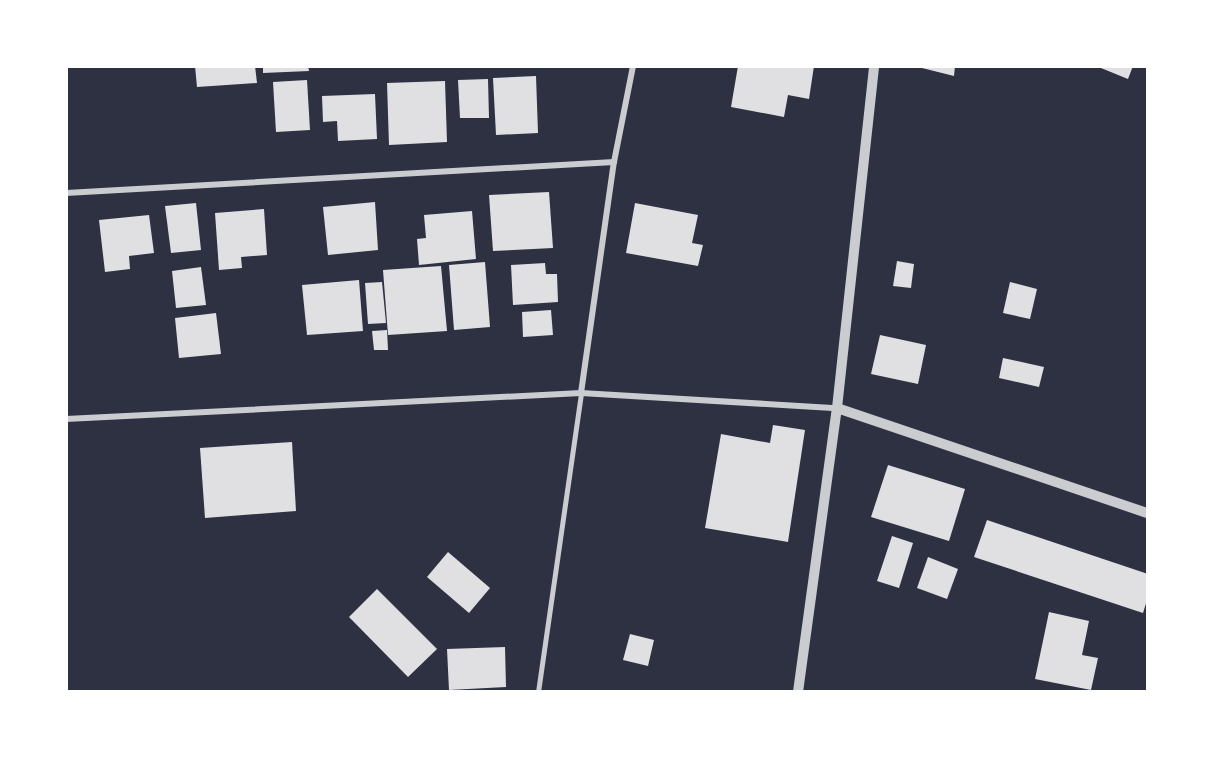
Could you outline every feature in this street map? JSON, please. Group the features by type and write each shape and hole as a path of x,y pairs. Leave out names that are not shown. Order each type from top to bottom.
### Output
{"street":[{"path":"581,393 614,162 633,66"},
{"path":"798,692 837,408 874,66"},
{"path":"66,193 614,162"},
{"path":"66,419 581,393 837,408 1148,513"}],"lane":[{"path":"538,692 581,393"}],"building":[{"path":"195,66 255,66 257,83 197,87"},
{"path":"263,66 308,66 309,71 263,73"},
{"path":"738,66 814,66 809,99 788,95 784,117 731,107"},
{"path":"914,66 955,66 954,76"},
{"path":"1096,66 1133,66 1128,79"},
{"path":"536,76 538,133 496,135 493,78"},
{"path":"488,79 489,118 460,118 458,80"},
{"path":"307,80 310,130 276,132 273,82"},
{"path":"445,81 447,142 389,145 387,83"},
{"path":"375,94 377,139 338,141 337,121 323,122 322,96"},
{"path":"549,192 553,248 493,251 489,195"},
{"path":"375,202 378,250 328,255 323,207"},
{"path":"196,203 201,250 171,253 165,206"},
{"path":"635,203 698,215 692,243 703,245 698,266 626,253"},
{"path":"264,209 267,255 241,257 242,268 219,270 215,213"},
{"path":"472,211 476,259 419,265 417,239 426,238 424,215"},
{"path":"149,215 154,253 129,256 130,269 105,272 99,220"},
{"path":"897,261 914,264 911,288 893,286"},
{"path":"485,262 490,327 454,330 449,265"},
{"path":"545,263 546,274 557,274 558,302 513,305 511,265"},
{"path":"441,266 447,331 388,335 383,270"},
{"path":"201,267 206,305 176,308 172,271"},
{"path":"359,280 363,331 307,335 302,285"},
{"path":"382,282 386,323 368,324 365,283"},
{"path":"1010,282 1037,289 1030,319 1003,313"},
{"path":"551,310 553,335 523,337 522,312"},
{"path":"216,313 221,354 179,358 175,318"},
{"path":"387,330 388,350 374,350 372,331"},
{"path":"880,335 926,345 918,384 871,374"},
{"path":"1003,358 1044,367 1039,387 999,378"},
{"path":"773,425 805,430 788,542 705,528 721,434 770,443"},
{"path":"292,442 296,511 205,518 200,448"},
{"path":"888,465 965,489 949,541 871,517"},
{"path":"987,520 1148,574 1148,597 1143,613 974,557"},
{"path":"892,536 913,543 899,588 877,581"},
{"path":"448,552 490,588 469,613 427,577"},
{"path":"928,557 958,569 947,599 917,588"},
{"path":"377,589 437,649 408,677 349,617"},
{"path":"1049,612 1089,621 1082,655 1098,658 1091,690 1035,679"},
{"path":"630,634 654,640 648,666 623,660"},
{"path":"505,647 506,687 449,690 447,649"}]}
